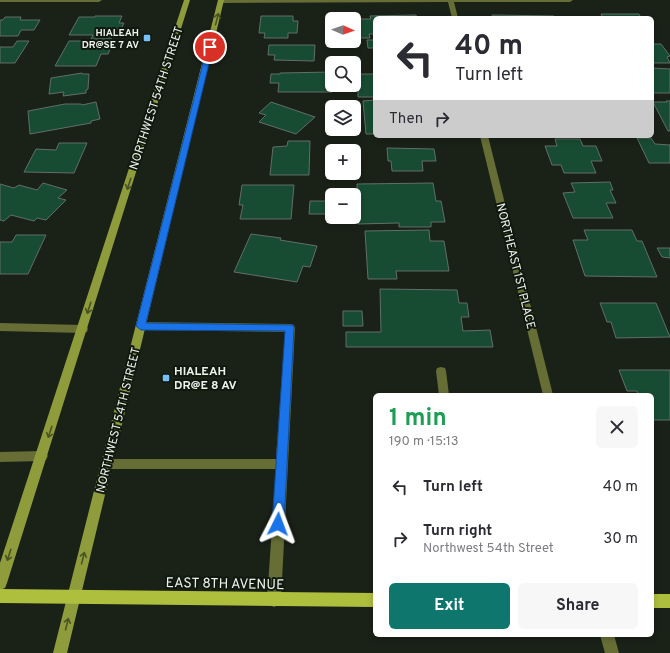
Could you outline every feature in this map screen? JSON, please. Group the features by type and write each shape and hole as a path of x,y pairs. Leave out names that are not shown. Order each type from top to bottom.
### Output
{"main road":[{"name":"NORTHWEST 54TH STREET","path":"0,583 83,329 187,0"},
{"name":"NORTHWEST 54TH STREET","path":"60,653 221,0"},
{"name":"EAST 8TH AVENUE","path":"0,596 373,600"},
{"path":"654,601 670,601"}],"street":[{"path":"0,0 99,0"},
{"path":"221,0 570,0"},
{"path":"450,0 454,16"},
{"name":"NORTHEAST 1ST PLACE","path":"484,138 548,393"},
{"path":"141,326 290,328 274,600"},
{"path":"0,327 83,329"},
{"path":"441,371 444,393"},
{"path":"0,457 42,456"},
{"path":"107,464 282,464"},
{"path":"608,637 612,653"}],"building":[{"path":"601,14 639,14 640,16 602,16"},
{"path":"416,15 416,16 373,16 373,34 369,34 370,38 361,38 361,19 371,19 370,16"},
{"path":"492,15 554,16 492,16"},
{"path":"122,16 119,23 124,23 121,29 116,29 111,39 91,39 93,35 69,35 79,17"},
{"path":"261,16 293,16 293,21 298,21 297,33 288,33 288,38 264,38 265,33 259,33"},
{"path":"5,17 21,17 20,20 40,20 34,30 21,30 18,36 0,36 0,20 3,20"},
{"path":"367,40 373,40 373,48 368,48"},
{"path":"17,41 29,41 15,63 0,63 0,47 13,47"},
{"path":"69,41 106,41 104,45 112,45 108,54 101,54 96,66 55,66"},
{"path":"654,44 661,44 670,56 667,57 670,63 654,63"},
{"path":"269,45 315,45 314,61 274,60 275,55 268,55"},
{"path":"654,68 670,69 670,93 654,93"},
{"path":"325,72 325,92 278,92 279,83 270,83 271,74"},
{"path":"82,73 89,74 88,89 86,90 86,93 63,96 64,92 49,94 51,78"},
{"path":"361,74 373,74 373,97 358,97 358,92 361,92"},
{"path":"373,100 373,134 366,134 363,101"},
{"path":"666,101 670,101 670,131 668,131 654,104 654,102 667,102"},
{"path":"96,102 100,119 91,121 91,123 30,134 28,111 65,104 82,105"},
{"path":"271,102 315,117 296,134 259,122 266,115 259,113"},
{"path":"637,138 651,138 655,144 670,145 670,163 649,163"},
{"path":"555,139 580,139 583,146 596,146 602,161 591,161 596,173 564,173 561,165 552,165 545,146 557,146"},
{"path":"288,141 310,141 309,175 270,175 273,147 287,146"},
{"path":"59,143 87,143 74,173 24,172 36,149 56,150"},
{"path":"387,148 434,149 436,161 422,161 423,171 392,171 391,161 388,161"},
{"path":"610,182 613,190 610,190 616,203 606,203 613,218 573,218 563,193 575,192 571,183"},
{"path":"43,183 67,190 58,198 66,200 46,220 37,218 34,221 11,215 4,221 0,220 0,184 14,188 19,185 37,190"},
{"path":"433,183 436,201 441,201 445,222 431,222 431,227 399,227 399,223 361,224 361,188 357,188 357,184"},
{"path":"242,185 294,185 291,219 240,219 243,205 239,205"},
{"path":"310,201 325,201 325,214 309,214"},
{"path":"429,230 430,241 444,241 449,271 396,271 397,279 368,279 365,231"},
{"path":"584,230 632,230 637,241 642,241 657,277 585,276 573,240 588,240"},
{"path":"251,234 281,238 280,240 317,246 310,267 303,266 297,282 234,272"},
{"path":"16,235 46,235 28,274 0,274 0,242 12,242"},
{"path":"657,248 670,248 670,258 662,257"},
{"path":"380,289 457,290 459,303 467,303 469,317 461,317 463,331 490,330 493,347 346,347 346,332 381,332"},
{"path":"600,303 656,303 670,337 616,338 611,322 607,322"},
{"path":"343,311 362,311 363,326 343,326"},
{"path":"619,370 670,370 670,420 654,420 654,393 638,393 637,391 627,391"}],"place":[{"name":"HIALEAH DR@SE 7 AV","path":"147,38"},
{"name":"HIALEAH DR@E 8 AV","path":"166,378"}],"route":[{"path":"210,47 141,326 290,328 278,524"}]}
